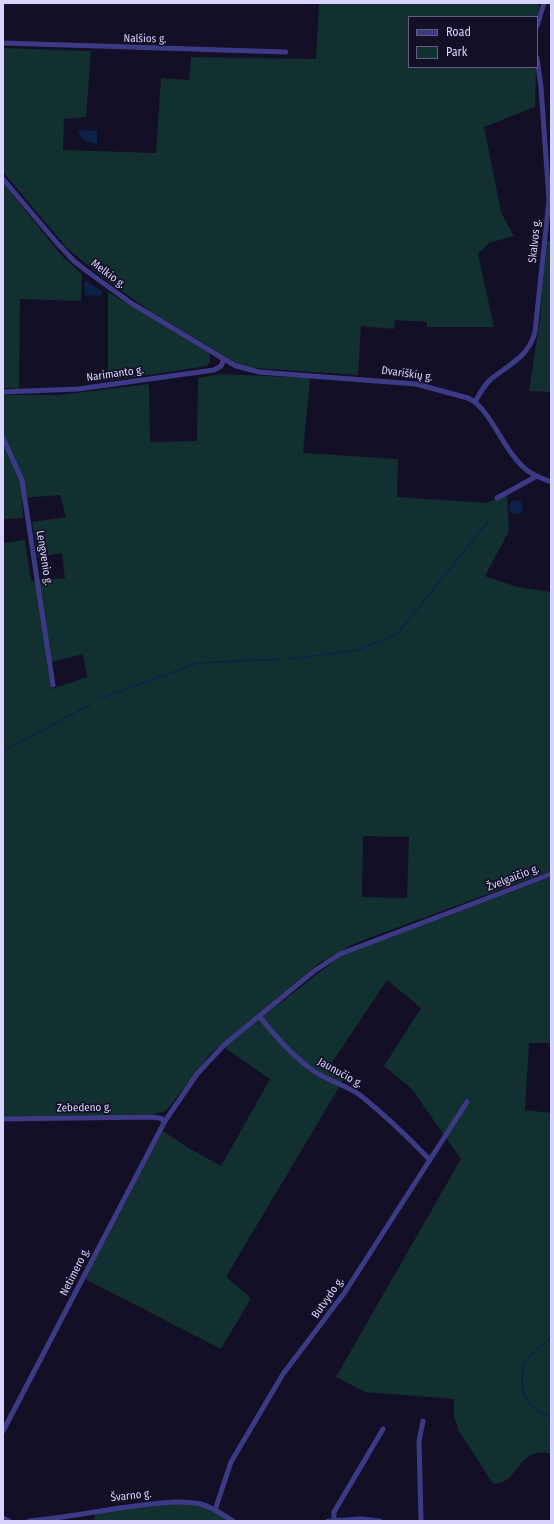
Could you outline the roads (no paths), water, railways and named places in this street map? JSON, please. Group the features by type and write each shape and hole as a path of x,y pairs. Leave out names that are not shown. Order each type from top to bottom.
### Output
{"street":[{"path":"538,23 544,3"},
{"name":"Nalšios g.","path":"3,44 286,52"},
{"name":"Skalvos g.","path":"476,402 481,390 490,380 513,364 526,351 532,342 538,318 549,231 549,200 548,173 538,68"},
{"name":"Melkio g.","path":"3,179 74,261 131,303 224,359"},
{"name":"Narimanto g.","path":"3,392 78,389 214,370 218,368 224,359"},
{"name":"Dvariškių g.","path":"224,359 236,366 252,371 416,384 456,394 476,402 491,420 514,457 529,471 551,482"},
{"name":"Lengvenio g.","path":"3,438 22,480 53,685"},
{"path":"497,498 537,476"},
{"name":"Žvelgaičio g.","path":"260,1017 314,971 340,954 551,874"},
{"name":"Netimero g.","path":"3,1431 165,1121 210,1058 260,1017"},
{"name":"Jaunučio g.","path":"260,1017 295,1056 314,1071 360,1095 393,1123 430,1160"},
{"name":"Butvydo g.","path":"214,1510 231,1462 283,1374 345,1292 467,1102"},
{"name":"Zebedeno g.","path":"3,1119 150,1117 160,1118 165,1121"},
{"path":"421,1521 419,1441 423,1421"},
{"path":"380,1521 361,1519 331,1520 334,1512 383,1429"},
{"name":"Švarno g.","path":"29,1521 60,1518 106,1509 179,1501 202,1505 233,1521"},
{"path":"3,1518 10,1521"}],"water":[{"path":"79,130 97,131 97,144 84,140 80,136"},
{"path":"87,281 101,291 102,294 100,296 85,295 84,283"},
{"path":"516,500 521,502 523,507 521,512 516,514 511,512 509,507 511,502"}],"waterway":[{"path":"290,659 358,650 397,634 488,522"},
{"path":"99,699 198,663 282,659"},
{"path":"3,751 90,705"},
{"path":"551,1338 548,1339 528,1358 523,1368 522,1375 524,1394 527,1400 537,1410 551,1417"}]}
